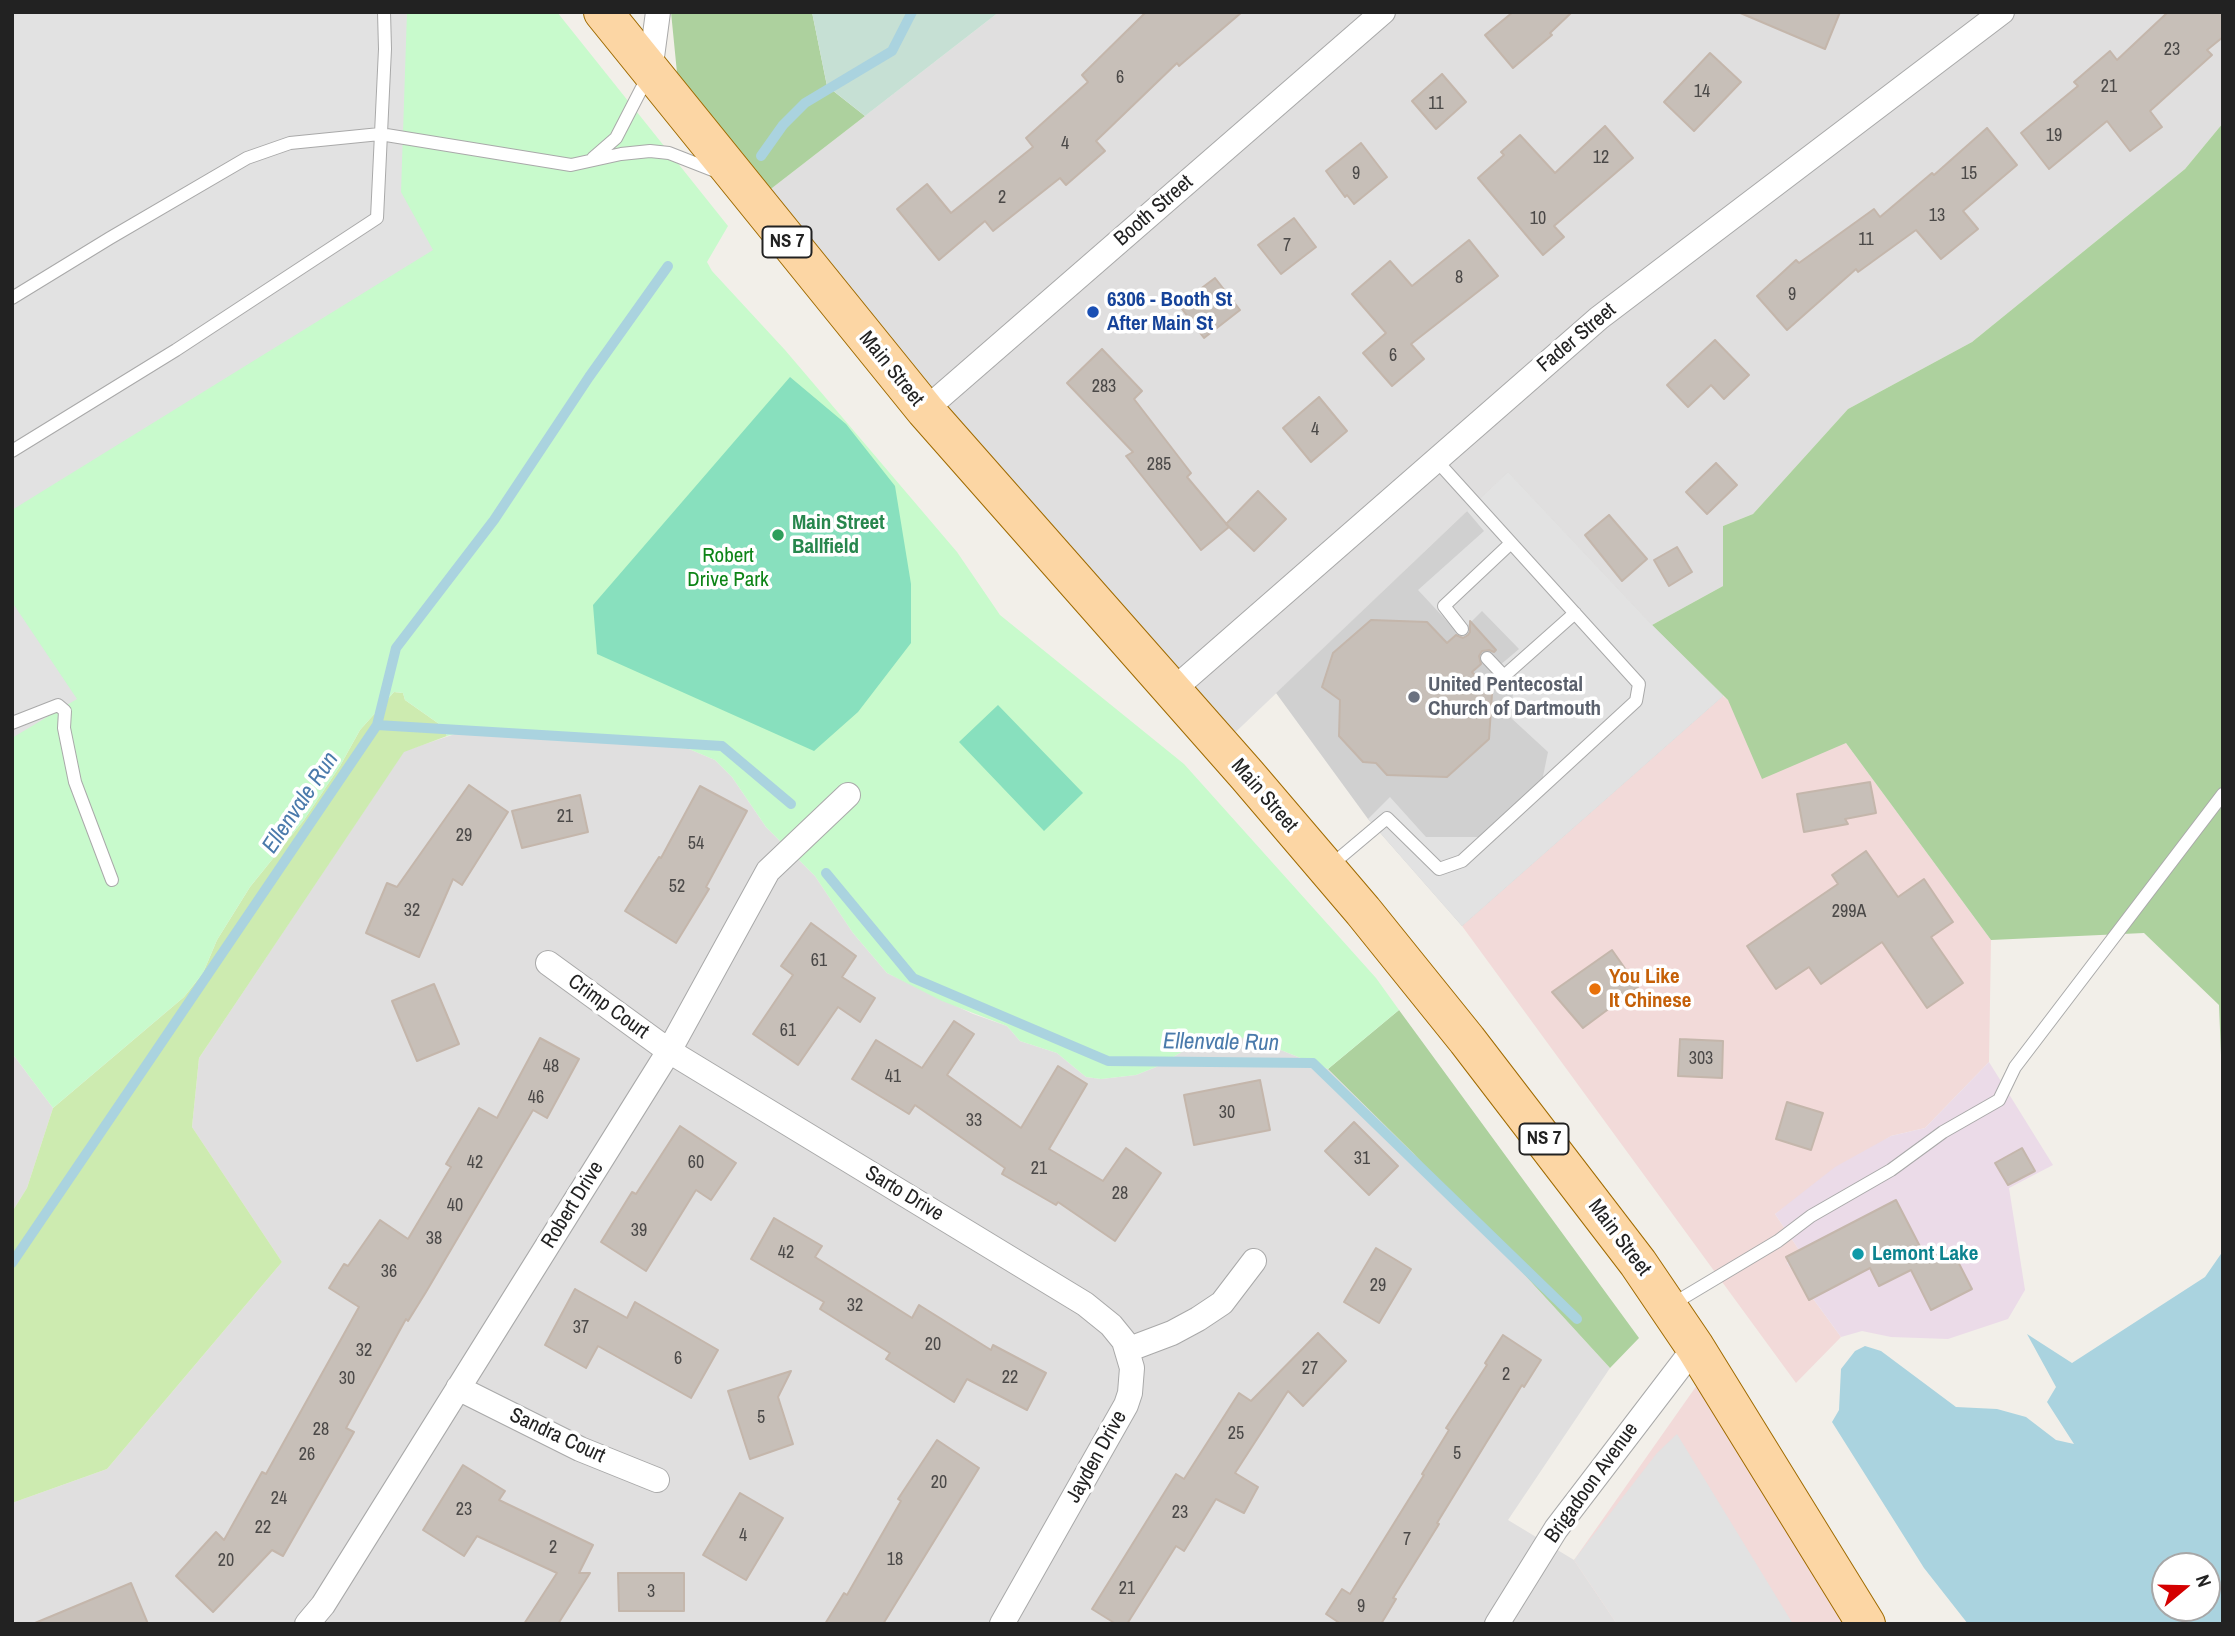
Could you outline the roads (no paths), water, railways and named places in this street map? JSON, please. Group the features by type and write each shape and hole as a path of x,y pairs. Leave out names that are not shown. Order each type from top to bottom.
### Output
{"main road":[{"name":"Main Street","path":"603,12 925,411 1173,690 1327,869 1476,1050 1638,1262 1668,1306 1866,1624"}],"street":[{"path":"650,72 659,12"},
{"name":"Booth Street","path":"925,411 1383,12"},
{"name":"Fader Street","path":"1173,690 1599,318 1985,17"},
{"name":"Robert Drive","path":"307,1624 323,1605 669,1051 768,871 848,796"},
{"name":"Crimp Court","path":"548,963 669,1051"},
{"name":"Sarto Drive","path":"669,1051 1085,1304 1115,1329 1127,1350"},
{"path":"1127,1350 1172,1333 1222,1303 1254,1261"},
{"name":"Brigadoon Avenue","path":"1497,1624 1556,1529 1695,1347"},
{"name":"Jayden Drive","path":"1002,1624 1126,1405 1132,1368 1127,1350"},
{"name":"Sandra Court","path":"458,1388 580,1449 657,1480"}],"lane":[{"path":"12,451 176,350 377,218 385,49 384,12"},
{"path":"590,160 616,138 650,72"},
{"path":"12,298 247,158 290,143 380,134 571,165 639,151 669,153 701,164 741,184"},
{"path":"1327,869 1387,818 1439,869 1462,861 1636,701 1639,684 1436,460"},
{"path":"1462,629 1444,606 1511,543"},
{"path":"1488,658 1504,676 1575,613"},
{"path":"12,723 58,705 65,711 64,728 75,782 112,880"},
{"path":"1668,1306 1778,1241 1811,1216 1891,1170 1943,1132 1999,1100 2015,1067 2223,794"}],"water":[{"path":"2223,1251 2223,1624 1968,1624 1924,1568 1832,1422 1839,1410 1841,1369 1855,1351 1865,1346 1881,1351 1956,1407 1997,1409 2026,1417 2056,1440 2074,1444 2047,1402 2056,1387 2027,1334 2072,1363 2205,1277"}],"waterway":[{"path":"761,156 783,125 805,103 892,51 912,12"},
{"path":"377,725 396,648 494,520 589,377 668,266"},
{"name":"Ellenvale Run","path":"12,1263 377,725 722,746 791,804"},
{"name":"Ellenvale Run","path":"826,873 913,978 1108,1061 1313,1063 1577,1319"}],"place":[{"name":"6306 - Booth St After Main St","path":"1093,312"},
{"name":"Main Street Ballfield","path":"778,535"},
{"name":"United Pentecostal Church of Dartmouth","path":"1414,697"},
{"name":"You Like It Chinese","path":"1595,989"},
{"name":"Lemont Lake","path":"1858,1254"}],"park label":[{"name":"Robert Drive Park","path":"728,568"}]}
